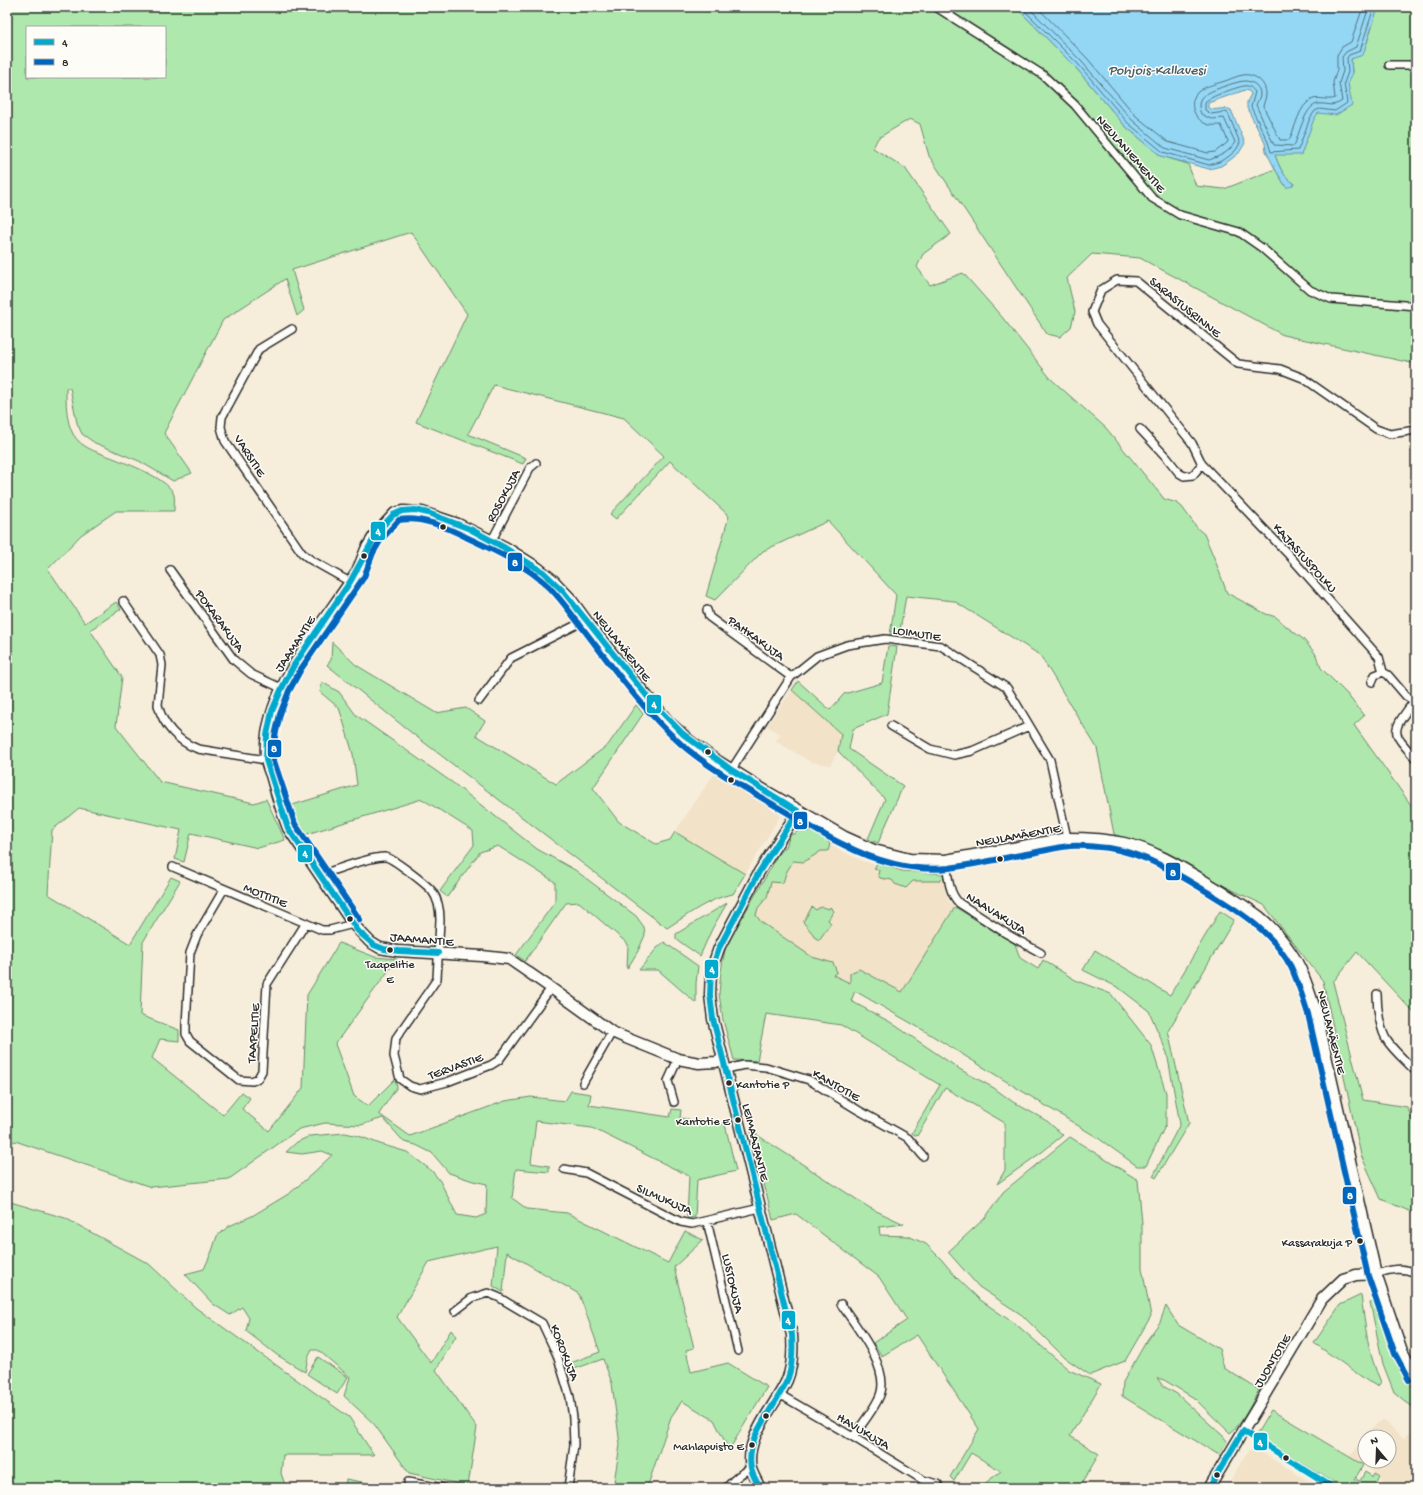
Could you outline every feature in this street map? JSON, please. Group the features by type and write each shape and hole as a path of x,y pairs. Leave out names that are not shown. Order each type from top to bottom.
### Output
{"street":[{"name":"NEULANIEMENTIE","path":"936,7 1044,75 1075,105 1152,198 1180,215 1239,232 1262,248 1310,290 1331,299 1416,306"},
{"path":"1389,65 1416,65"},
{"name":"SARASTUSRINNE","path":"1202,464 1199,462 1192,444 1096,324 1092,312 1098,296 1101,290 1117,280 1136,281 1238,364 1280,369 1303,378 1376,429 1390,434 1416,430"},
{"name":"VARSITIE","path":"292,329 258,349 222,417 221,427 225,441 302,553 311,560 350,582"},
{"path":"1140,429 1179,473 1184,476 1193,475 1202,464"},
{"name":"ROSOKUJA","path":"492,540 530,468 536,463"},
{"name":"KAJASTUSPOLKU","path":"1202,464 1287,553 1380,657 1383,672"},
{"name":"NEULAMÄENTIE","path":"395,513 403,511 422,512 458,524 492,540 538,568 553,580 570,598 636,683 668,721 690,741 798,811 845,837 874,850 910,859 946,860 1067,838 1124,843 1149,851 1180,866 1260,918 1279,936 1291,951 1306,982 1316,1012 1376,1274 1402,1351 1416,1376"},
{"name":"JAAMANTIE","path":"395,513 374,536 366,549 357,572 299,658 281,688 269,723 266,744 266,760 281,812 288,828 353,924 370,942 380,948 397,951 482,956 509,960 552,988 612,1032 678,1059 699,1063 716,1062 725,1064"},
{"name":"POKARAKUJA","path":"170,570 234,660 251,674 281,688"},
{"path":"123,602 160,655 162,665 158,705 162,716 172,732 189,746 198,749 266,760"},
{"name":"PAHKAKUJA","path":"708,613 791,677"},
{"path":"479,701 511,658 586,620"},
{"name":"LOIMUTIE","path":"732,769 791,677 817,656 847,645 885,639 941,646 1007,688 1050,760 1067,838"},
{"path":"1372,682 1375,675 1383,672 1388,675 1406,696 1415,702 1399,722 1396,729 1397,735 1402,744 1416,759"},
{"path":"891,726 930,749 954,755 972,751 1029,726"},
{"name":"LEIMAAJANTIE","path":"760,1488 752,1469 750,1455 752,1444 756,1434 787,1379 793,1351 792,1335 714,1019 710,995 710,971 719,948 759,872 798,811"},
{"name":"TERVASTIE","path":"320,875 374,858 386,857 393,860 426,886 435,896 440,912 437,979 396,1038 394,1046 394,1056 400,1079 410,1086 420,1089 447,1082 482,1070 498,1060 552,988"},
{"name":"NAAVAKUJA","path":"946,860 954,899 1007,934 1041,953"},
{"name":"MOTTITIE","path":"173,867 322,930 330,930 353,924"},
{"name":"TAAPELITIE","path":"224,889 197,934 190,953 186,1034 190,1041 239,1080 252,1081 258,1078 262,1071 267,984 306,923"},
{"path":"1377,994 1377,1007 1388,1042 1416,1072"},
{"path":"583,1083 612,1032"},
{"path":"674,1102 668,1081 678,1059"},
{"name":"KANTOTIE","path":"725,1064 766,1067 809,1080 908,1138 923,1156"},
{"name":"SILMUKUJA","path":"564,1169 586,1173 681,1222 692,1224 760,1208"},
{"name":"LUSTOKUJA","path":"707,1221 738,1351"},
{"path":"1376,1274 1398,1268 1416,1273"},
{"name":"JUONTOTIE","path":"1209,1488 1322,1300 1343,1279 1356,1275 1376,1274"},
{"name":"KOROKUJA","path":"455,1311 472,1298 488,1293 542,1323 557,1355 570,1397 573,1418 574,1445 568,1488"},
{"path":"841,1304 871,1349 879,1368 881,1378 881,1392 873,1408 853,1437"},
{"name":"HAVUKUJA","path":"779,1394 923,1480 938,1484"},
{"path":"726,1488 736,1478 747,1470 752,1469"},
{"path":"408,1482 443,1488"}],"shaded area":[{"path":"792,690 841,734 838,751 830,765 811,762 776,741 781,734 767,726"},
{"path":"714,774 781,814 745,874 675,832"},
{"path":"825,843 862,861 902,872 922,874 942,873 948,901 955,907 902,992 859,969 850,973 851,984 832,974 743,916 781,853"},
{"path":"1383,1419 1393,1429 1370,1429"},
{"path":"1414,1430 1416,1431 1416,1488 1393,1488 1382,1481 1381,1476 1369,1469 1397,1469 1397,1433 1403,1439"},
{"path":"1357,1448 1357,1462 1351,1459 1350,1455"},
{"path":"1256,1449 1319,1488 1226,1488 1248,1451"}],"green space":[{"path":"7,7 1016,7 1076,68 1125,126 1161,156 1188,164 1196,186 1224,189 1275,169 1286,187 1293,183 1284,174 1275,155 1352,73 1351,59 1367,43 1378,7 1416,7 1416,364 1283,335 1140,258 1092,254 1067,278 1075,312 1071,327 1060,337 1047,334 929,156 920,124 910,119 878,138 873,148 905,168 951,234 923,254 917,267 930,285 963,273 1002,317 1051,379 1106,428 1164,499 1177,503 1182,507 1198,529 1204,534 1227,593 1266,614 1276,617 1303,639 1315,653 1321,668 1347,694 1364,716 1354,725 1416,812 1416,1015 1357,952 1333,982 1363,1100 1407,1107 1416,1128 1416,1214 1381,1199 1361,1155 1323,981 1264,905 1114,834 1097,748 1040,655 954,601 906,596 899,636 890,635 896,595 828,521 763,551 715,600 706,596 729,516 670,461 616,519 610,514 664,456 624,418 494,385 468,434 526,458 523,464 416,422 467,314 411,232 292,270 304,310 297,316 285,279 223,320 164,433 192,473 173,481 139,461 95,443 82,434 77,423 70,388 66,388 66,406 71,429 73,434 82,444 93,450 132,465 149,474 171,489 174,495 174,511 116,511 81,535 48,569 85,623 116,602 121,609 90,630 122,677 116,726 160,782 254,803 266,799 285,840 258,848 191,833 184,862 175,859 181,830 79,808 52,830 48,894 130,944 171,877 180,881 143,942 140,1015 179,1030 179,1041 160,1039 152,1058 223,1115 242,1092 250,1098 242,1109 269,1131 303,1088 307,995 339,943 375,957 397,959 335,1044 354,1096 368,1106 395,1079 397,1087 379,1114 410,1136 505,1101 531,1097 565,1101 571,1091 591,1094 589,1105 670,1117 672,1109 681,1110 680,1118 725,1124 736,1171 697,1180 695,1217 687,1217 689,1176 592,1128 536,1121 531,1163 549,1166 549,1172 516,1169 512,1198 527,1209 567,1213 668,1263 685,1231 703,1240 674,1267 694,1348 686,1350 691,1372 728,1363 767,1387 729,1450 714,1420 682,1401 671,1417 647,1488 613,1488 620,1445 612,1383 603,1359 568,1371 565,1365 600,1352 579,1294 507,1252 503,1292 493,1286 497,1246 429,1262 397,1317 431,1363 451,1330 456,1336 436,1370 477,1427 468,1486 409,1473 374,1424 344,1396 350,1377 318,1350 312,1350 308,1358 305,1372 277,1355 246,1331 249,1318 242,1307 230,1315 213,1304 185,1274 204,1269 217,1236 229,1226 252,1216 290,1193 332,1155 322,1151 302,1154 286,1152 297,1142 310,1136 345,1133 359,1136 407,1152 432,1171 440,1181 457,1215 476,1218 486,1214 487,1184 449,1173 432,1153 416,1145 404,1142 383,1118 361,1125 325,1123 299,1129 229,1179 151,1187 15,1141 7,1145"},
{"path":"332,642 356,665 436,713 466,708 485,721 476,735 556,784 608,745 636,705 643,714 593,788 619,822 656,844 670,840 675,832 745,874 733,894 707,903 667,928 413,734 327,665 331,660"},
{"path":"888,646 897,647 887,714 853,729 849,749 903,786 878,843 868,839 885,799 838,751 841,734 792,690 798,681 830,710 844,694 882,683"},
{"path":"322,682 339,692 356,715 453,783 537,849 575,870 636,916 644,927 645,935 638,951 627,969 628,944 579,902 566,903 525,961 516,955 555,902 555,882 498,846 480,852 447,897 440,891 474,845 473,831 422,799 300,836 286,807 357,785 353,754 339,708 320,692"},
{"path":"800,829 820,834 830,844 828,851 821,851 804,862 793,861 786,873 783,883 771,882 767,897 758,908 756,915 761,922 812,957 833,963 837,972 833,975 850,983 850,973 859,969 902,992 955,907 1015,944 1020,958 1038,969 1043,960 1077,981 1111,994 1151,1045 1166,1093 1166,1124 1146,1166 1137,1166 1098,1138 923,1030 855,991 851,1001 890,1022 961,1070 994,1088 1013,1102 1047,1121 1063,1135 997,1184 1005,1170 1005,1123 945,1088 917,1136 912,1133 940,1085 841,1025 766,1014 757,1061 734,1060 723,1020 719,994 721,971 726,945 781,850 786,847 790,835 796,833"},
{"path":"877,863 902,871 943,874 944,877 940,881 913,881 906,888 895,884 892,880 880,878 878,875 879,870 874,869"},
{"path":"727,903 712,929 700,956 676,939 676,934"},
{"path":"812,907 816,910 822,907 829,909 830,907 834,911 828,920 831,923 819,940 814,937 803,922"},
{"path":"1220,911 1234,920 1168,1031 1189,1123 1156,1178 1153,1176 1180,1124 1167,1053 1149,1011 1119,988 1083,970 1095,950 1170,995"},
{"path":"664,942 698,966 696,1003 658,970 639,970 657,948"},
{"path":"751,1131 870,1208 904,1224 879,1227 880,1235 908,1236 926,1244 956,1277 979,1299 1018,1326 1069,1370 1101,1384 1070,1436 1099,1454 1079,1488 979,1488 1001,1471 971,1453 954,1481 950,1477 979,1429 917,1335 882,1356 873,1343 907,1320 879,1277 796,1214 773,1220"},
{"path":"1070,1137 1138,1180 1142,1223 1142,1268 1151,1316 1125,1361 1090,1375 1065,1358 1022,1315 979,1287 948,1252 986,1217 1003,1192"},
{"path":"7,1201 65,1218 149,1264 196,1308 349,1417 374,1455 283,1455 281,1473 286,1488 7,1488"},
{"path":"1361,1295 1370,1351 1381,1382 1378,1386 1369,1382 1314,1343 1340,1305"},
{"path":"1376,1301 1385,1332 1399,1367 1416,1392 1416,1409 1394,1392 1383,1364 1370,1302"},
{"path":"1166,1306 1178,1325 1219,1349 1224,1368 1259,1390 1239,1425 1230,1433 1194,1398 1164,1380 1157,1378 1163,1386 1177,1394 1223,1436 1227,1441 1219,1455 1122,1396 1123,1382 1147,1340 1160,1322"},
{"path":"318,1357 348,1377 337,1394 307,1374"},
{"path":"1271,1410 1357,1461 1357,1469 1361,1469 1355,1479 1360,1481 1365,1472 1373,1477 1375,1473 1380,1476 1374,1488 1343,1488 1256,1435"},
{"path":"346,1479 393,1488 345,1488"}],"water":[{"name":"Pohjois-Kallavesi","path":"1016,7 1378,7 1363,55 1351,59 1352,73 1348,83 1352,105 1336,115 1318,113 1314,119 1301,155 1275,155 1284,174 1294,183 1290,187 1286,187 1266,151 1265,143 1247,108 1247,102 1251,94 1249,91 1245,90 1208,103 1208,108 1211,109 1231,110 1245,143 1239,153 1230,160 1221,166 1209,169 1161,156 1125,126 1076,68"}],"transit line":[{"name":"4","path":"438,953 384,949 374,945 358,931 288,828 266,760 267,735 272,711 294,665 350,582 378,531 393,515 402,511 415,510 428,513 470,529 505,548 543,572 563,591 650,700 683,734 730,769 798,811 759,872 719,948 711,971 710,995 713,1019 792,1335 791,1367 788,1378 757,1432 750,1456 753,1476 760,1488"},
{"name":"8","path":"360,920 295,824 274,761 275,736 280,714 289,691 301,669 364,577 373,553 380,541 399,520 408,519 426,521 452,530 500,553 531,572 549,587 558,597 654,718 681,744 703,761 738,784 825,835 854,850 894,864 908,867 935,869 971,865 1066,846 1109,848 1136,855 1173,872 1245,916 1256,925 1284,955 1296,978 1308,1014 1368,1276 1395,1354 1409,1380"},
{"name":"4","path":"1209,1488 1243,1431 1334,1488"}],"place":[{"name":"Taapelitie E","path":"390,950"},
{"name":"Kantotie P","path":"729,1083"},
{"name":"Kantotie E","path":"738,1120"},
{"name":"Kassarakuja P","path":"1360,1241"},
{"name":"Mahlapuisto E","path":"752,1445"}]}
